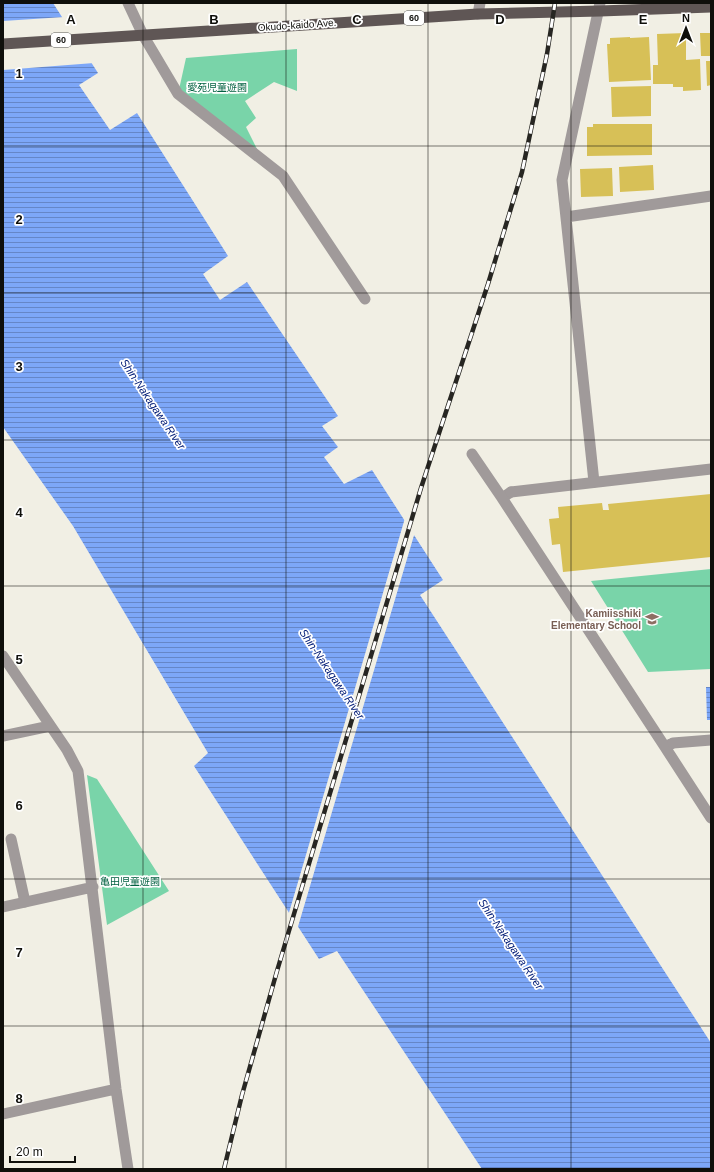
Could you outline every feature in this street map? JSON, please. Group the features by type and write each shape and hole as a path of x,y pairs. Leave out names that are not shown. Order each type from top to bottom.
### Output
{"main road":[{"name":"Okudo-kaido Ave.","path":"3,44 143,35 479,8 711,7"}],"street":[{"path":"128,3 143,35 178,94 283,176 365,300"},
{"path":"594,482 562,180 600,7"},
{"path":"566,217 711,196"},
{"path":"472,454 506,495 669,745 711,818"},
{"path":"506,495 594,482 711,470"},
{"path":"3,656 67,750 78,772 93,887 116,1090 128,1169"},
{"path":"3,736 50,726"},
{"path":"669,745 711,740"},
{"path":"11,839 25,902"},
{"path":"3,907 93,887"},
{"path":"3,1114 116,1090"}],"green space":[{"name":"愛苑児童遊園","path":"297,49 297,91 274,82 245,101 256,118 246,127 263,161 178,94 186,58"},
{"path":"711,569 711,669 648,672 591,581"},
{"name":"亀田児童遊園","path":"87,775 97,779 169,891 107,925"}],"water":[{"name":"Shin-Nakagawa River","path":"3,3 53,3 98,73 79,85 110,130 137,113 228,256 203,274 220,300 247,282 338,416 322,426 338,447 324,457 344,484 372,470 443,580 420,595 711,1043 711,1169 482,1169 337,951 319,959 194,766 208,753 73,526 3,427"},
{"path":"706,687 711,687 711,720 707,720"}],"pier":[{"path":"64,17 94,63 3,70 3,21"},
{"path":"405,518 415,532 297,930 288,916"}],"building":[{"path":"686,33 686,60 700,59 701,90 683,91 683,87 673,87 673,84 653,84 653,65 658,65 657,34"},
{"path":"700,33 711,33 711,56 701,56"},
{"path":"649,37 651,80 609,82 607,44 610,44 610,38"},
{"path":"706,61 711,61 711,85 707,86"},
{"path":"651,86 651,116 612,117 611,87"},
{"path":"593,124 652,124 652,155 587,156 587,127 593,127"},
{"path":"653,165 654,190 620,192 619,167"},
{"path":"612,168 613,196 581,197 580,169"},
{"path":"711,494 711,557 563,572 560,544 552,545 549,519 559,518 558,507 602,503 603,510 609,510 608,504"}],"railway":[{"path":"224,1169 242,1095 277,971 421,488 488,284 522,172 547,54 555,3"}],"place":[{"name":"Kamiisshiki Elementary School","path":"652,619"}]}
